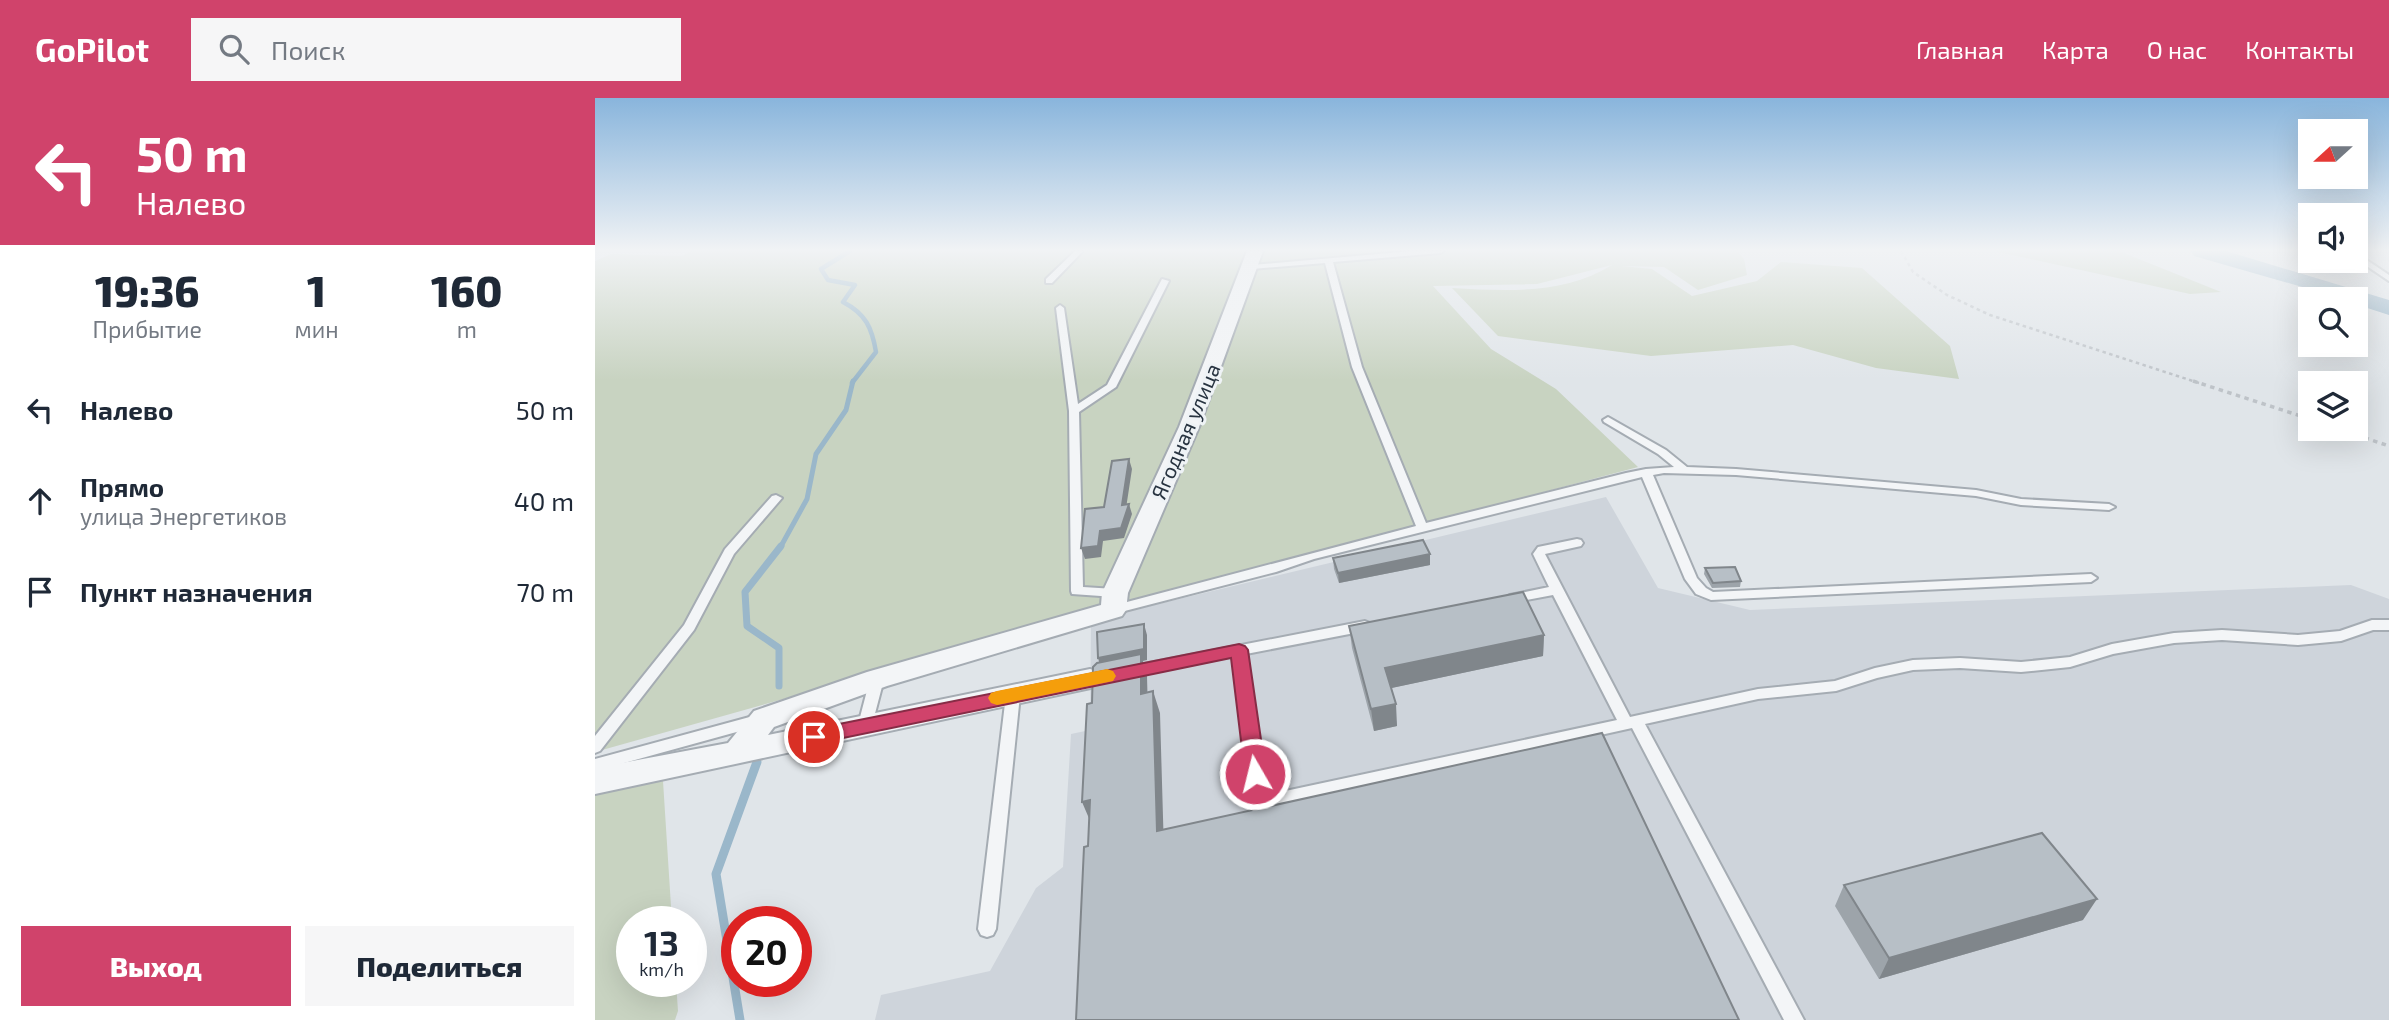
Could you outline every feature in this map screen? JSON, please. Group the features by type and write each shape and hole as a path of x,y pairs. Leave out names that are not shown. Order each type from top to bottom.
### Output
{"street":[{"name":"Ягодная улица","path":"1114,602 1189,427 1240,294"},
{"path":"738,753 764,719 877,679 1114,602"},
{"path":"595,781 1104,676"}],"lane":[{"path":"1074,411 1111,387 1158,294"},
{"path":"1337,294 1357,367 1423,529"},
{"path":"1060,308 1074,411 1077,591 1114,602 1272,569 1310,556 1646,472 1684,470 1976,494 2021,502 2109,507"},
{"path":"1608,420 1662,452 1684,470"},
{"path":"1646,472 1691,579 1701,592 1711,596 2091,578"},
{"path":"595,747 689,627 729,552 776,498"},
{"path":"1577,543 1542,550 1539,554 1794,1020"},
{"path":"1490,603 1557,590"},
{"path":"1104,676 1385,623"},
{"path":"1239,650 1255,774 1263,794 1275,800 1758,694 1836,686 1875,673 1913,665 1960,663 2021,667 2070,662 2112,649 2174,638 2222,635 2298,640 2341,636 2372,625 2389,625"},
{"path":"865,725 877,679"},
{"path":"987,929 1013,695"},
{"path":"595,765 764,719"}],"path":[{"path":"1946,294 1990,315 2298,415"},
{"path":"2368,439 2389,446"}],"shaded area":[{"path":"1606,497 1658,588 1750,610 2351,585 2389,599 2389,1020 875,1020 881,995 990,971 1036,888 1063,867 1071,734 1090,730 1091,620"}],"green space":[{"path":"595,294 1440,294 1491,349 1556,389 1638,467 1129,602 595,752"},
{"path":"1458,294 1891,294 1950,346 1959,379 1876,368 1793,345 1651,356 1498,336"},
{"path":"663,781 671,906 616,906 616,997 677,997 678,1011 675,1020 595,1020 595,794"}],"building":[{"path":"1129,459 1122,505 1129,504 1121,528 1100,531 1098,546 1081,548 1085,509 1104,507 1112,461"},
{"path":"1423,540 1430,554 1338,573 1333,558"},
{"path":"1735,567 1741,581 1713,583 1705,568"},
{"path":"1523,592 1544,635 1385,668 1396,704 1371,709 1349,626"},
{"path":"1144,624 1144,649 1098,658 1097,632"},
{"path":"1141,654 1141,694 1153,691 1157,831 1602,733 1739,1020 1076,1020 1084,847 1088,846 1090,800 1082,802 1087,704 1092,703 1093,667 1097,663"},
{"path":"2042,833 2097,899 1889,958 1844,885"}],"waterway":[{"path":"849,294 843,302 867,322 876,352 853,382"},
{"path":"2352,294 2389,308"},
{"path":"780,548 807,499 816,454 846,410 853,382"},
{"path":"779,686 779,648 747,626 745,592 781,546"},
{"path":"740,1020 716,874 757,762"}],"slow traffic":[{"path":"997,698 1107,676"}],"route":[{"path":"814,737 1239,650 1255,774"}]}
